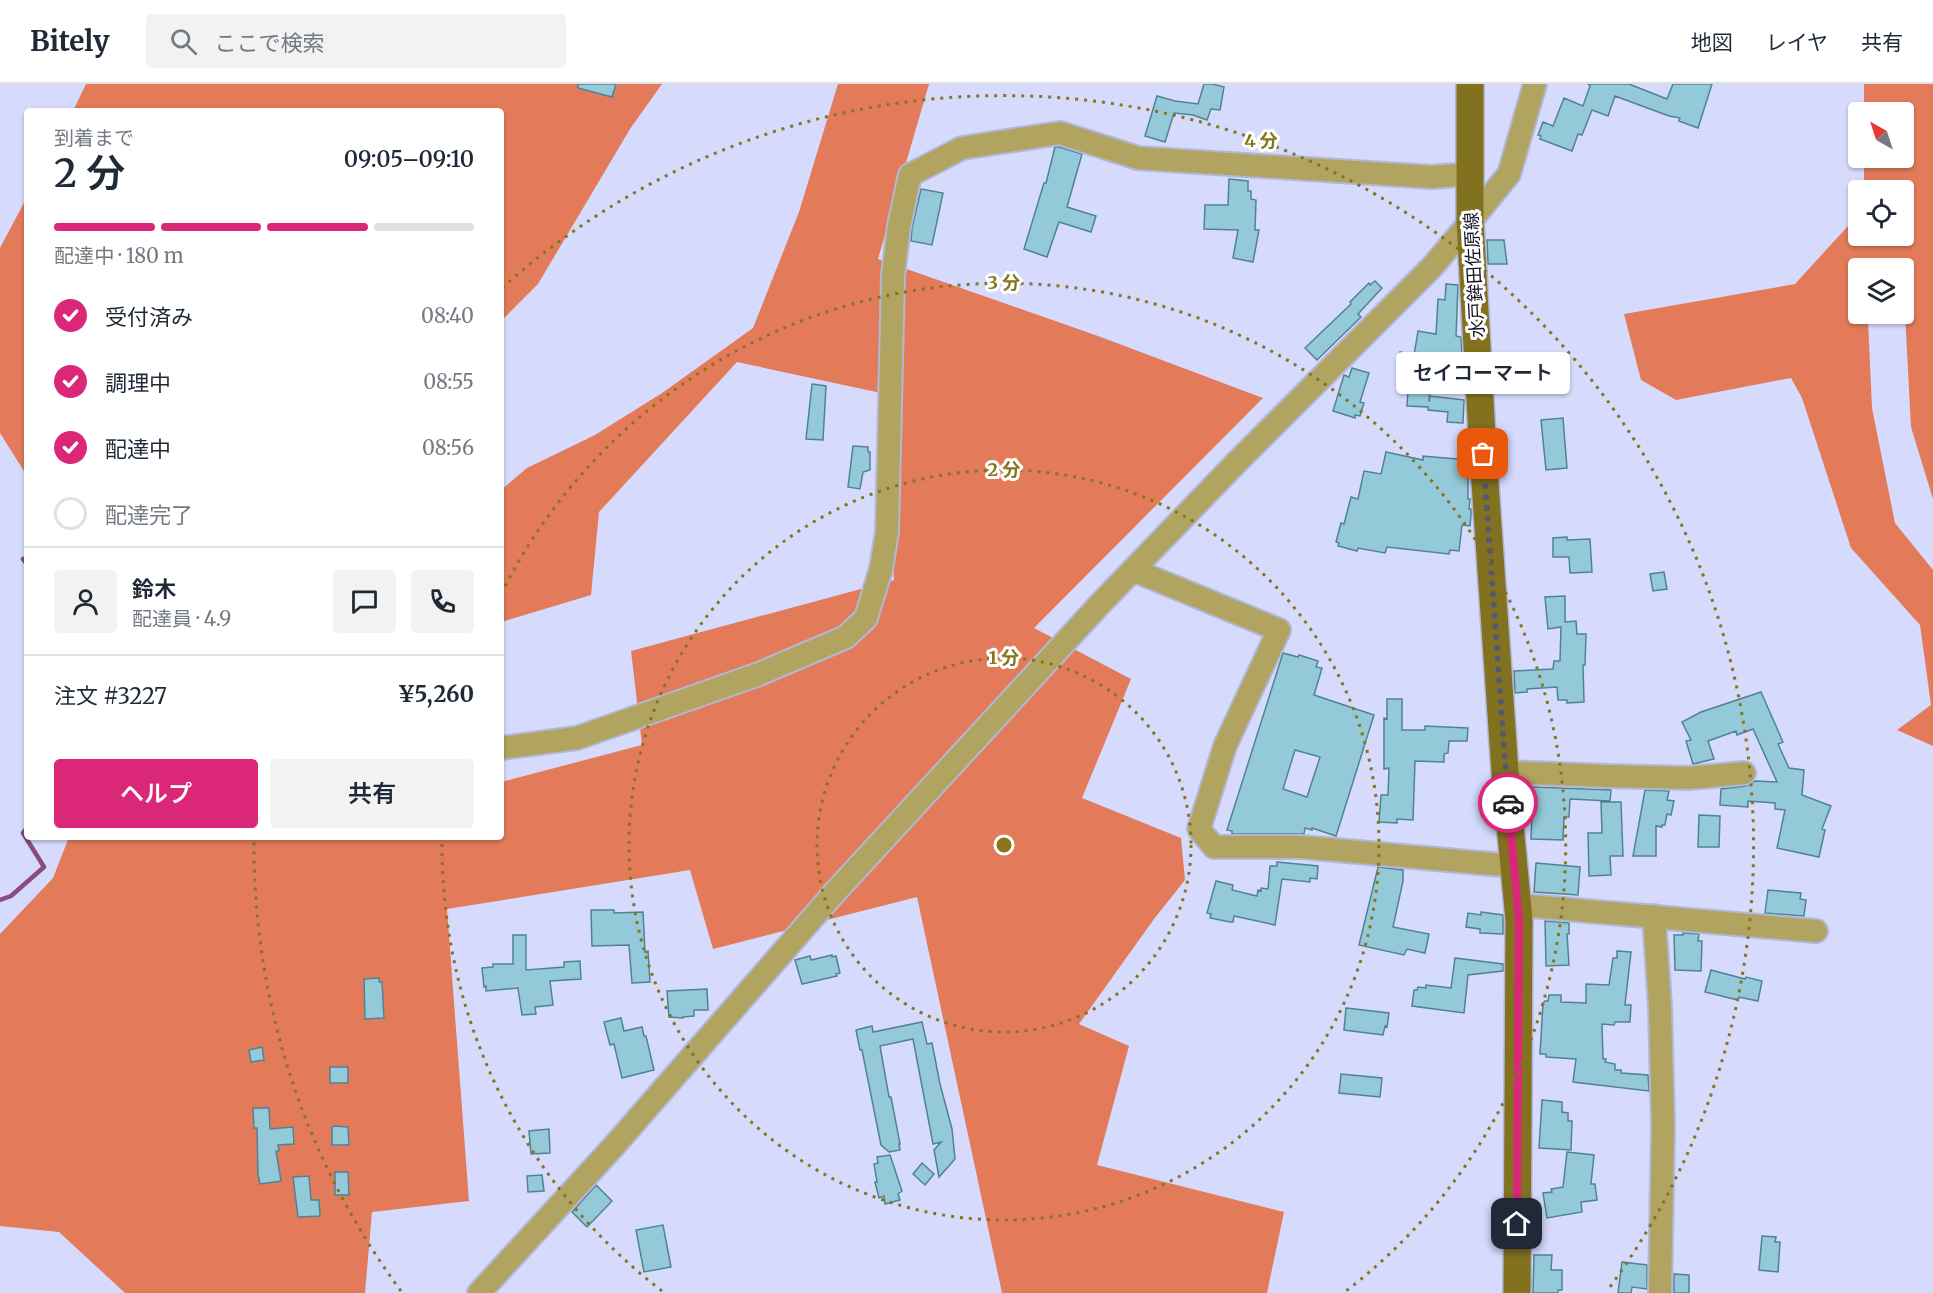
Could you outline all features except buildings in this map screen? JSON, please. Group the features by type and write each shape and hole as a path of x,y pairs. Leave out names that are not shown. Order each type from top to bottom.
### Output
{"main road":[{"name":"水戸鉾田佐原線","path":"1470,84 1470,222 1505,772 1518,905 1517,1293"}],"street":[{"path":"479,1293 614,1146 836,891 1133,570 1432,267 1509,174 1535,84"},
{"path":"504,748 577,738 738,681 846,637 866,618 881,569 887,532 893,276 899,226 910,175 962,148 1060,133 1138,158 1432,177 1471,174"},
{"path":"1133,570 1279,630 1225,746 1199,829 1214,847 1302,847 1514,866"},
{"path":"1505,772 1689,778 1744,772"},
{"path":"1518,905 1816,931"},
{"path":"1654,916 1660,1006 1663,1125 1660,1293"}],"shaded area":[{"path":"86,84 662,84 630,129 538,284 504,318 504,108 74,108"},
{"path":"838,84 929,84 878,259 1098,336 1263,398 1034,628 1131,679 1082,798 1181,838 1185,880 1154,919 1079,1024 1129,1046 1097,1165 1284,1212 1267,1293 1002,1293 917,897 713,949 690,870 447,909 469,1201 372,1212 365,1293 125,1293 59,1232 0,1226 0,934 53,878 68,840 504,840 504,781 642,745 631,651 894,580 881,393 737,362 599,512 591,595 504,621 504,487 527,468 595,435 662,393 753,328 799,212"},
{"path":"1864,84 1933,84 1933,499 1911,427 1906,324 1914,324 1914,258 1848,258 1848,324 1868,324 1872,408 1895,523 1933,570 1933,746 1897,730 1931,705 1920,625 1851,548 1802,398 1791,378 1676,400 1641,380 1624,314 1795,284 1848,226 1848,246 1914,246 1914,180 1864,180 1864,168 1914,168 1914,102 1864,102"},
{"path":"24,203 24,471 0,433 0,248"}],"waterway":[{"path":"0,900 11,896 44,867 27,840"}],"way so far":[{"path":"1483,454 1508,803"}],"place":[{"name":"セイコーマート","path":"1483,454"}],"route":[{"path":"1508,803 1519,920 1517,1224"}]}
